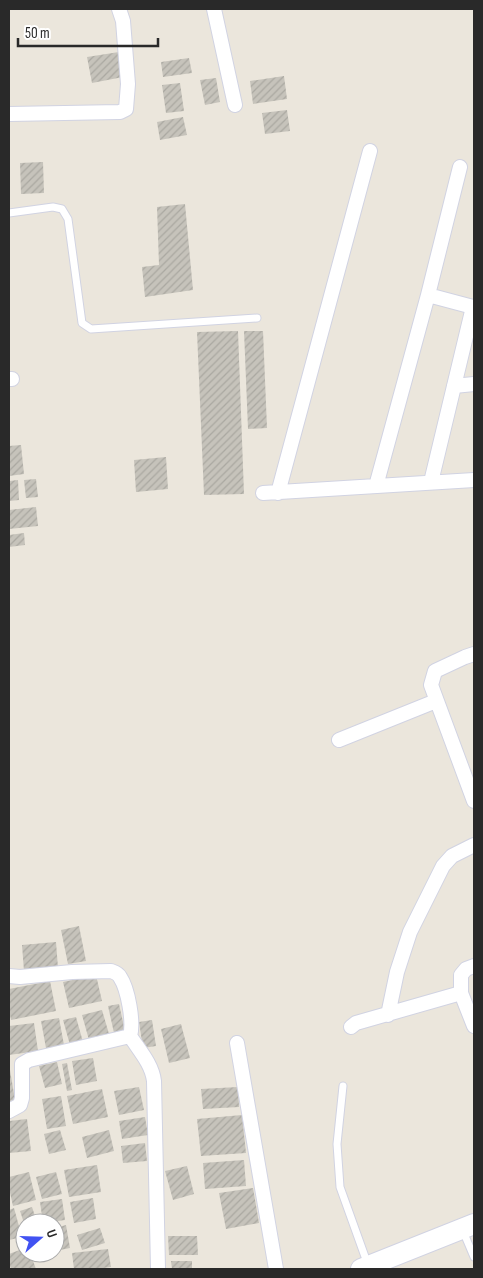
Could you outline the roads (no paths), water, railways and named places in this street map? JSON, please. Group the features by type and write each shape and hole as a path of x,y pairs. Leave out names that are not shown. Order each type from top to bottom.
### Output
{"main road":[{"path":"365,1268 468,1226"}],"street":[{"path":"9,114 120,112 126,109 128,84 124,21 119,9"},
{"path":"214,9 235,105"},
{"path":"278,492 370,152"},
{"path":"376,486 428,295 460,167"},
{"path":"428,295 473,301 431,482"},
{"path":"454,386 474,384"},
{"path":"263,493 474,480"},
{"path":"474,654 435,671 431,685 474,801"},
{"path":"339,740 436,701"},
{"path":"388,1015 397,972 410,932 443,866 452,856 474,845"},
{"path":"474,966 466,969 461,975 461,993 474,1026"},
{"path":"9,976 20,977 72,972 114,972 121,978 125,990 131,1017 132,1030 130,1036"},
{"path":"351,1027 461,993"},
{"path":"9,1111 20,1106 22,1098 22,1064 29,1060 130,1036"},
{"path":"130,1036 150,1066 154,1081 158,1269"},
{"path":"237,1043 276,1269"}],"lane":[{"path":"9,213 53,207 62,209 68,219 82,322 91,329 257,318"},
{"path":"343,1086 337,1144 340,1188 365,1268"},
{"path":"468,1226 474,1256"}]}
